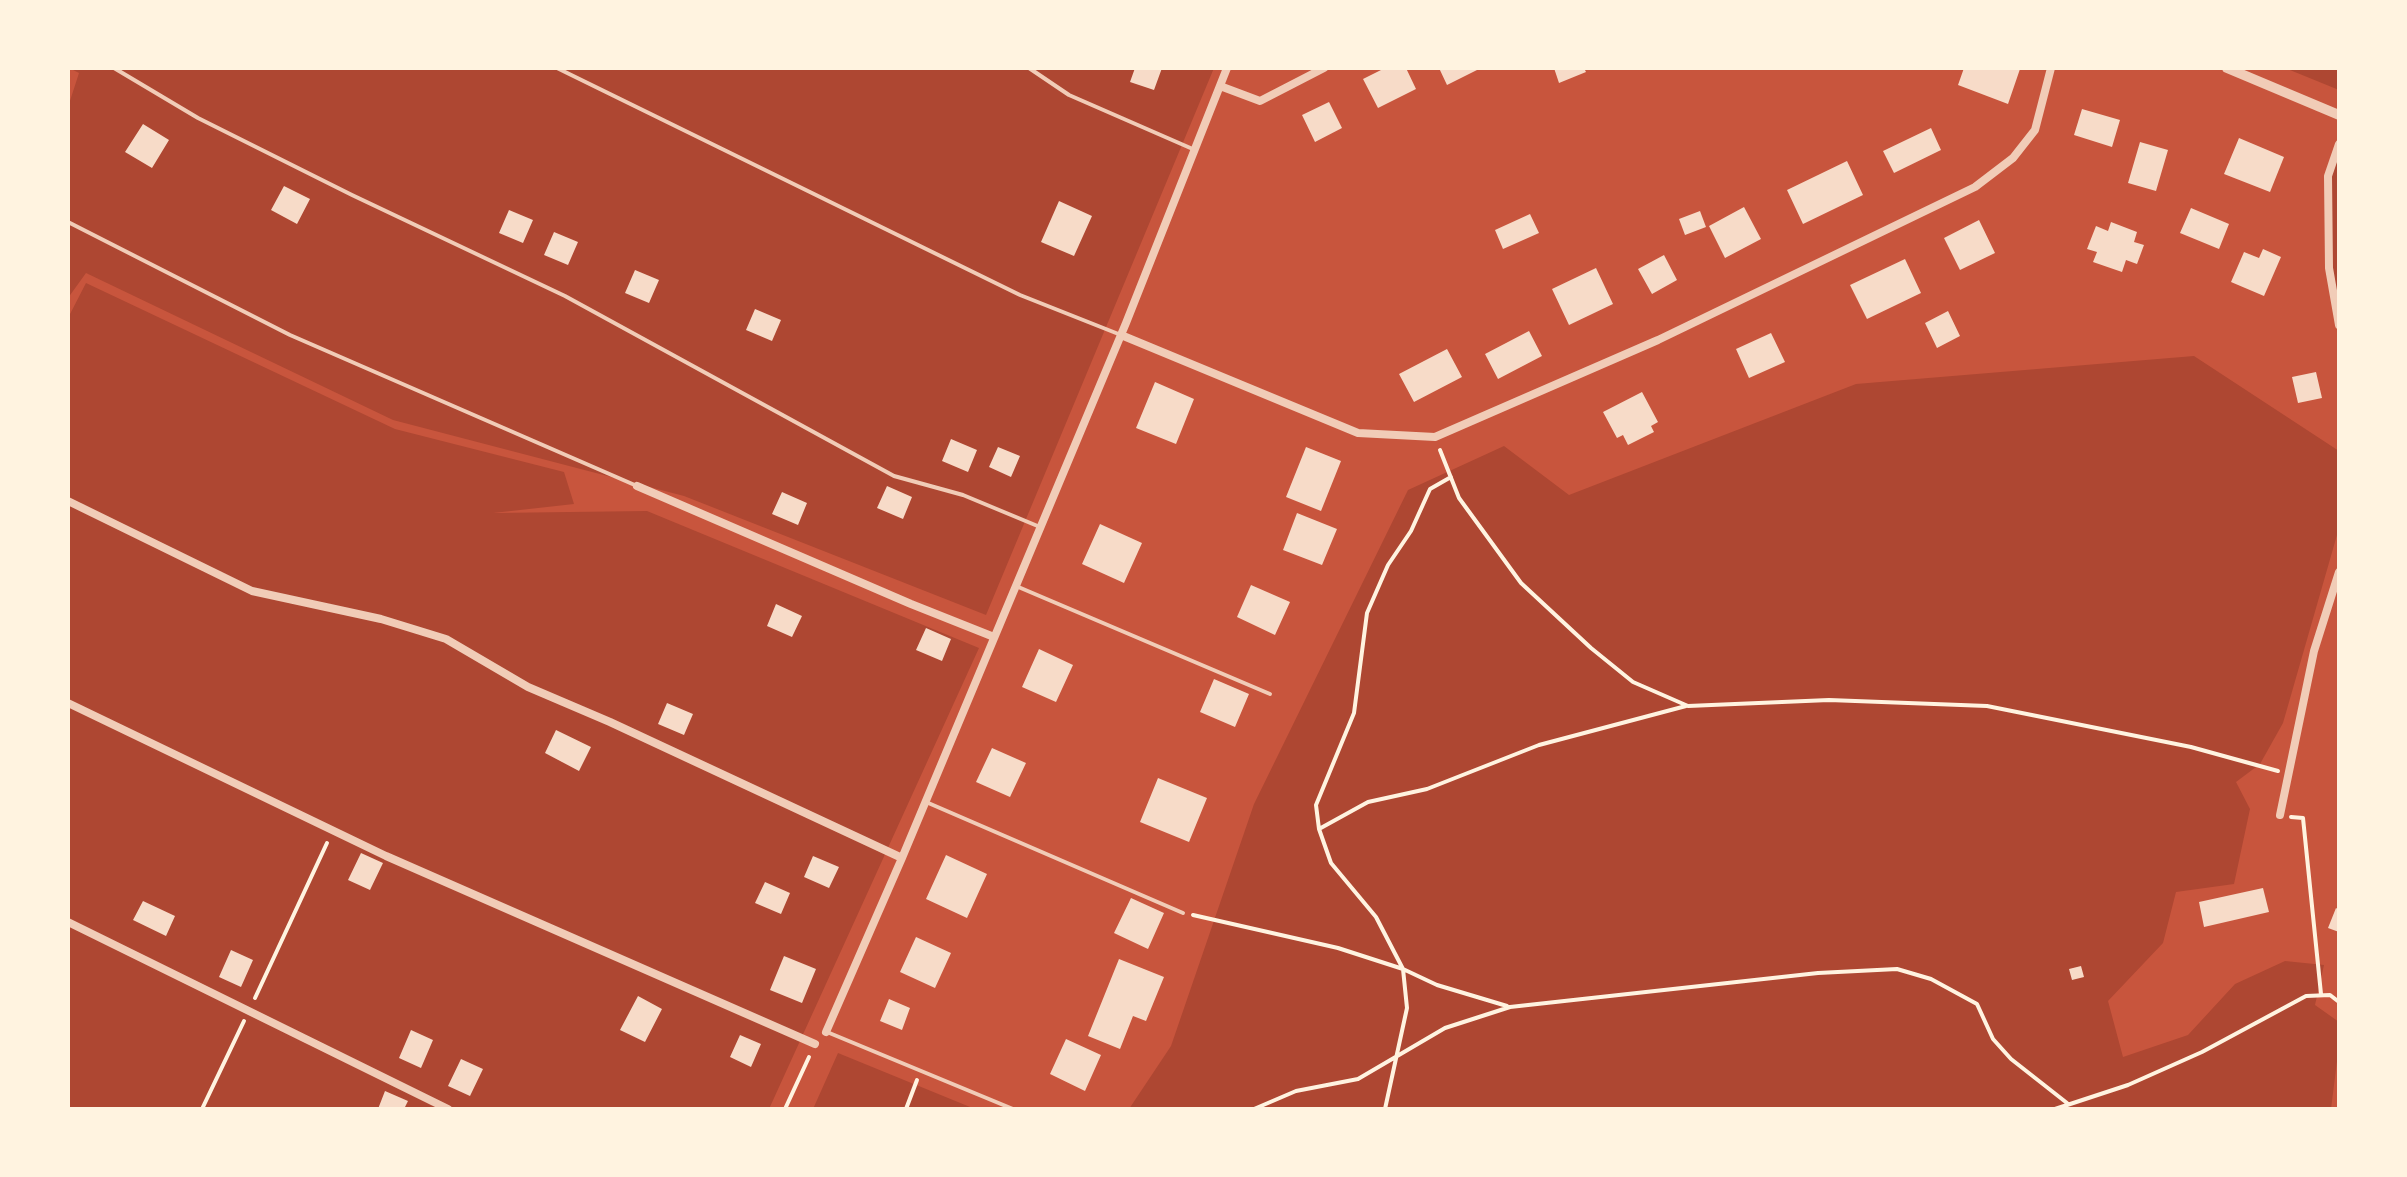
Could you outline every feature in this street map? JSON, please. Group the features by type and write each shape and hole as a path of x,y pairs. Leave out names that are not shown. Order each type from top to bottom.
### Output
{"street":[{"path":"826,1032 926,802 1121,335 1227,68"},
{"path":"1220,86 1260,101 1324,68"},
{"path":"1121,335 1358,433 1435,437 1658,340 1975,187 2013,158 2035,130 2051,68"},
{"path":"2227,68 2339,115"},
{"path":"2339,144 2328,176 2329,268 2339,325"},
{"path":"637,486 994,637"},
{"path":"68,501 252,591 357,613 446,639 528,687 902,858"},
{"path":"2280,815 2314,651 2339,572"},
{"path":"68,703 333,830 815,1044"},
{"path":"68,922 448,1109"}],"lane":[{"path":"114,68 212,125 565,296 894,476 963,495 1040,527"},
{"path":"557,68 1020,295 1121,335"},
{"path":"1029,68 1069,95 1195,150"},
{"path":"68,222 290,335 637,486"},
{"path":"1016,586 1270,694"},
{"path":"926,802 1183,913"},
{"path":"826,1032 1013,1109"}],"path":[{"path":"1435,437 1459,498 1521,583 1633,682 1688,706"},
{"path":"1385,1109 1407,1008 1403,969 1376,917 1331,863 1319,829 1316,805 1354,713 1367,613 1388,565 1411,531 1430,489 1451,477"},
{"path":"1319,829 1368,802 1427,789 1539,745 1688,706 1829,700 1987,706 2191,747 2288,773"},
{"path":"2280,815 2303,818 2321,994"},
{"path":"202,1109 333,830"},
{"path":"1183,913 1338,948 1403,969 1437,985 1510,1007"},
{"path":"1254,1109 1296,1091 1358,1079 1445,1028 1510,1007 1818,973 1897,969 1931,979 1977,1004 1993,1039 2011,1059 2067,1103"},
{"path":"2055,1109 2128,1085 2202,1052 2306,996 2330,995 2339,1002"},
{"path":"785,1109 815,1044"},
{"path":"906,1109 920,1071"}],"shaded area":[{"path":"69,68 1214,68 986,615 684,496 393,420 86,273 68,298 68,107 79,73"},
{"path":"2285,68 2339,68 2339,90"},
{"path":"2339,144 2339,325 2329,268 2328,176"},
{"path":"86,283 395,429 564,472 574,504 493,513 647,511 979,648 769,1109 68,1109 68,318"},
{"path":"2194,356 2339,451 2339,528 2283,723 2260,764 2236,782 2250,809 2234,884 2176,892 2163,943 2108,1001 2123,1057 2188,1035 2235,984 2285,961 2324,965 2315,1005 2339,1022 2331,1109 1129,1109 1171,1046 1254,804 1408,490 1504,446 1569,495 1856,384"},
{"path":"838,1053 975,1109 813,1109"}],"building":[{"path":"1135,68 1162,68 1154,90 1130,82"},
{"path":"1385,68 1406,68 1416,89 1378,108 1363,79"},
{"path":"1439,68 1481,68 1447,85"},
{"path":"1554,68 1584,68 1586,72 1559,83"},
{"path":"1964,68 2020,69 2008,104 1958,85"},
{"path":"1329,102 1342,128 1315,142 1302,115"},
{"path":"2082,109 2120,120 2112,147 2074,135"},
{"path":"143,124 169,140 152,168 125,152"},
{"path":"1931,128 1941,150 1894,173 1883,151"},
{"path":"2239,138 2284,157 2270,192 2224,174"},
{"path":"2140,142 2168,150 2156,191 2128,183"},
{"path":"1847,161 1863,195 1803,224 1787,190"},
{"path":"284,186 310,199 297,224 271,210"},
{"path":"1059,201 1092,216 1074,256 1041,242"},
{"path":"1744,207 1761,239 1725,258 1709,226"},
{"path":"2191,208 2229,224 2219,249 2180,233"},
{"path":"509,210 533,220 523,243 499,233"},
{"path":"1700,211 1706,227 1685,235 1679,219"},
{"path":"1530,214 1539,233 1503,249 1495,230"},
{"path":"1979,220 1995,253 1960,270 1944,238"},
{"path":"2111,222 2137,232 2134,242 2144,245 2137,264 2126,260 2122,272 2093,262 2097,252 2087,249 2096,226 2108,231"},
{"path":"554,232 578,242 568,265 544,255"},
{"path":"2263,249 2281,257 2264,296 2231,282 2244,252 2259,258"},
{"path":"1664,255 1677,280 1652,294 1638,269"},
{"path":"1905,259 1921,293 1867,319 1850,285"},
{"path":"1596,268 1613,304 1569,325 1552,289"},
{"path":"635,270 659,280 649,303 625,293"},
{"path":"755,309 781,320 772,341 746,330"},
{"path":"1948,311 1960,336 1937,348 1925,323"},
{"path":"1529,331 1542,356 1498,379 1485,354"},
{"path":"1771,333 1785,362 1749,378 1736,349"},
{"path":"1447,349 1462,377 1414,402 1399,374"},
{"path":"2316,372 2322,398 2298,403 2292,377"},
{"path":"1155,382 1194,399 1176,444 1136,428"},
{"path":"1642,392 1658,422 1651,426 1654,432 1628,445 1623,435 1617,438 1603,412"},
{"path":"951,439 977,450 968,472 942,461"},
{"path":"998,447 1020,456 1011,477 989,467"},
{"path":"1306,447 1341,461 1321,511 1286,497"},
{"path":"887,486 912,497 903,519 877,508"},
{"path":"782,492 807,503 798,525 772,514"},
{"path":"1297,513 1337,529 1322,565 1283,550"},
{"path":"1100,524 1142,543 1124,583 1082,564"},
{"path":"1251,585 1290,602 1275,635 1237,617"},
{"path":"776,604 802,616 792,637 767,626"},
{"path":"926,628 951,639 942,661 916,650"},
{"path":"1039,649 1073,665 1056,702 1022,687"},
{"path":"1214,679 1249,694 1235,727 1200,712"},
{"path":"667,703 693,714 684,735 658,724"},
{"path":"556,730 591,747 579,771 545,753"},
{"path":"992,748 1026,763 1010,797 976,782"},
{"path":"1158,778 1207,798 1189,842 1140,822"},
{"path":"361,853 383,863 370,890 348,880"},
{"path":"946,855 987,874 967,918 926,899"},
{"path":"813,856 839,867 829,888 804,877"},
{"path":"765,882 790,893 781,914 755,903"},
{"path":"2263,888 2269,912 2204,927 2199,902"},
{"path":"1131,898 1164,913 1148,949 1114,933"},
{"path":"143,901 175,916 166,936 133,920"},
{"path":"2336,908 2339,910 2339,932 2328,928"},
{"path":"916,937 951,953 935,988 900,972"},
{"path":"231,950 253,960 241,987 219,977"},
{"path":"784,956 816,969 802,1003 770,990"},
{"path":"1119,959 1164,977 1146,1021 1133,1016 1120,1049 1088,1036"},
{"path":"2081,966 2084,977 2072,980 2069,969"},
{"path":"638,996 662,1009 645,1042 620,1030"},
{"path":"889,999 910,1008 902,1030 880,1021"},
{"path":"411,1030 433,1040 421,1068 399,1058"},
{"path":"740,1035 761,1044 751,1067 730,1057"},
{"path":"1066,1039 1101,1055 1085,1091 1050,1074"},
{"path":"461,1059 483,1069 470,1096 448,1086"},
{"path":"385,1091 408,1101 404,1109 378,1109"}]}
